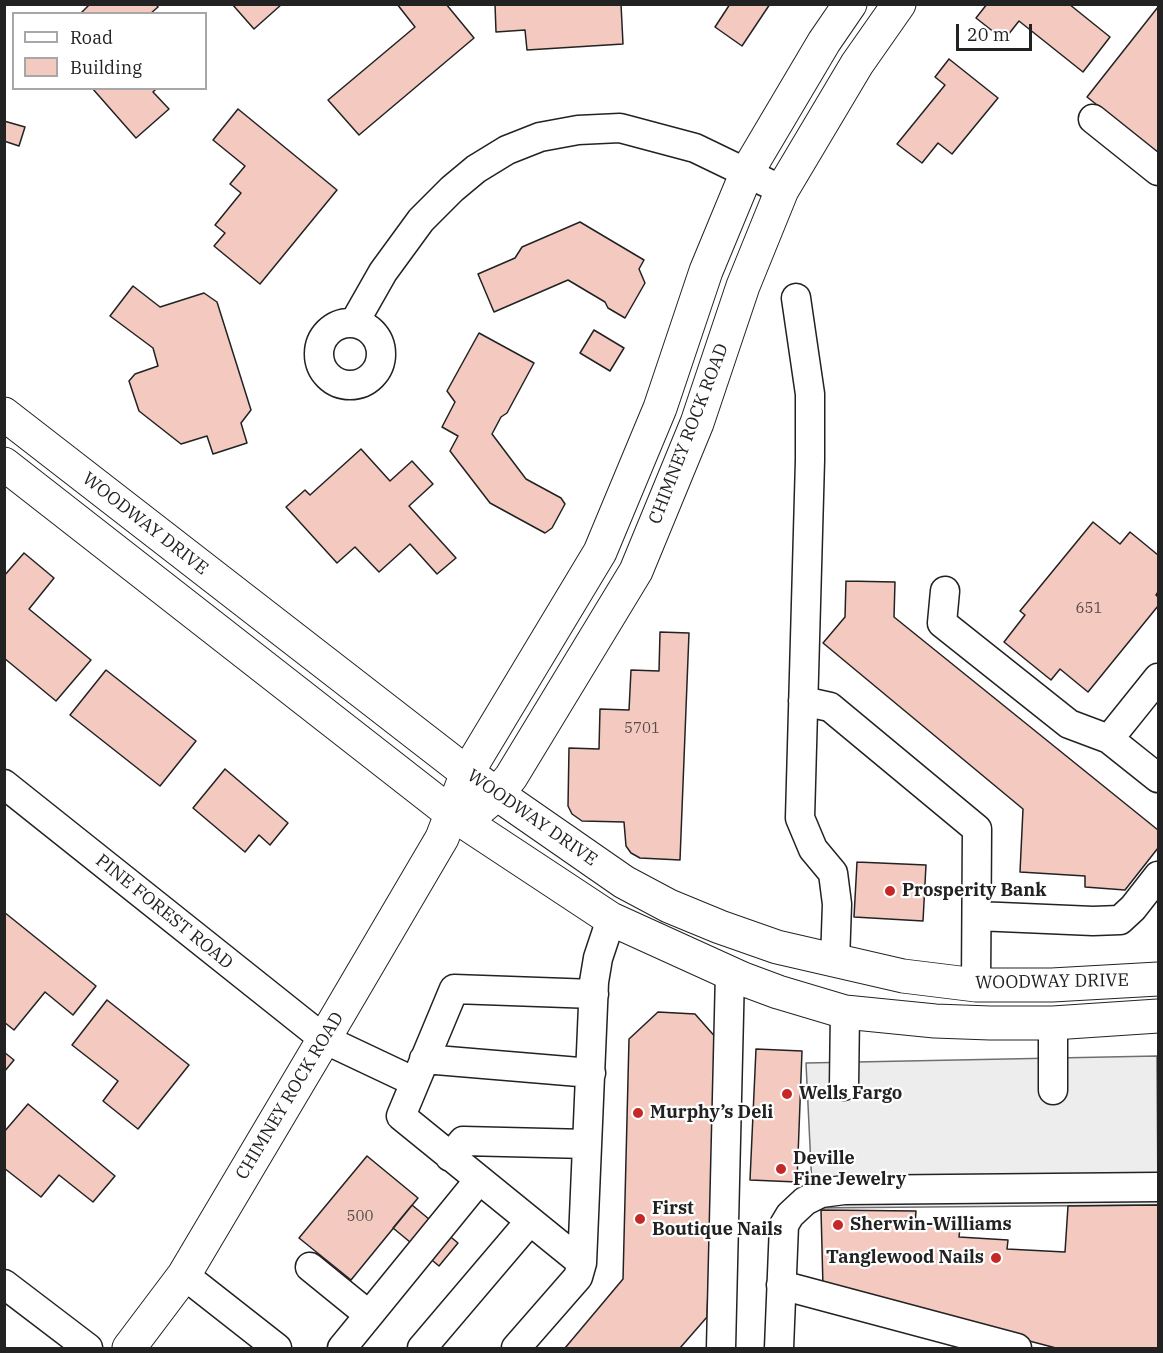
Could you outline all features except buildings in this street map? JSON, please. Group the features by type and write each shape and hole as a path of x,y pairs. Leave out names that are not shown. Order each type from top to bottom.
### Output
{"main road":[{"name":"CHIMNEY ROCK ROAD","path":"129,1348 184,1275 452,825 467,773 600,552 660,408 706,271 747,172 824,42 850,4"},
{"name":"CHIMNEY ROCK ROAD","path":"452,825 497,794 511,777 636,571 697,423 743,286 782,190 857,64 899,4"},
{"name":"WOODWAY DRIVE","path":"4,414 467,773 624,882 669,906 720,927 777,946 903,976 976,985 1052,985 1158,979"},
{"path":"4,464 106,543 452,825 610,919 778,992 845,1012 935,1021 990,1023 1053,1023 1158,1016"},
{"path":"106,543 130,512"},
{"path":"835,961 845,1012"}],"street":[{"path":"1093,119 1158,171"},
{"path":"354,323 382,272 421,220 452,189 476,168 507,150 540,137 578,130 620,128 695,148 782,190"},
{"path":"796,297 810,394 800,818 813,849 833,873 837,904 835,961"},
{"path":"945,591 942,623 1069,724 1109,739 1158,778"},
{"path":"1109,739 1158,678"},
{"path":"803,701 830,707 977,829 976,985"},
{"name":"PINE FOREST ROAD","path":"4,784 324,1039 419,1071"},
{"path":"977,916 1120,920 1133,908 1158,876"},
{"path":"516,1348 578,1277 582,1263 594,982 598,958 610,919"},
{"path":"721,1348 730,973"},
{"path":"582,1263 400,1116 454,989 594,994"},
{"path":"844,1086 845,1012"},
{"path":"1053,1023 1053,1090"},
{"path":"419,1071 591,1073"},
{"path":"450,1157 464,1141 587,1144"},
{"path":"342,1348 479,1180"},
{"path":"779,1348 784,1226 790,1215 805,1201 820,1192 1158,1187"},
{"path":"422,1348 530,1221"},
{"path":"310,1267 369,1315"},
{"path":"184,1275 277,1348"},
{"path":"4,1284 88,1348"},
{"path":"781,1285 1017,1348"}],"shaded area":[{"path":"1157,1056 1158,1205 813,1208 806,1063"}],"place":[{"name":"Prosperity Bank","path":"890,891"},
{"name":"Wells Fargo","path":"787,1094"},
{"name":"Murphy’s Deli","path":"638,1113"},
{"name":"Deville Fine Jewelry","path":"781,1169"},
{"name":"First Boutique Nails","path":"640,1219"},
{"name":"Sherwin-Williams","path":"838,1225"},
{"name":"Tanglewood Nails","path":"996,1258"}]}
